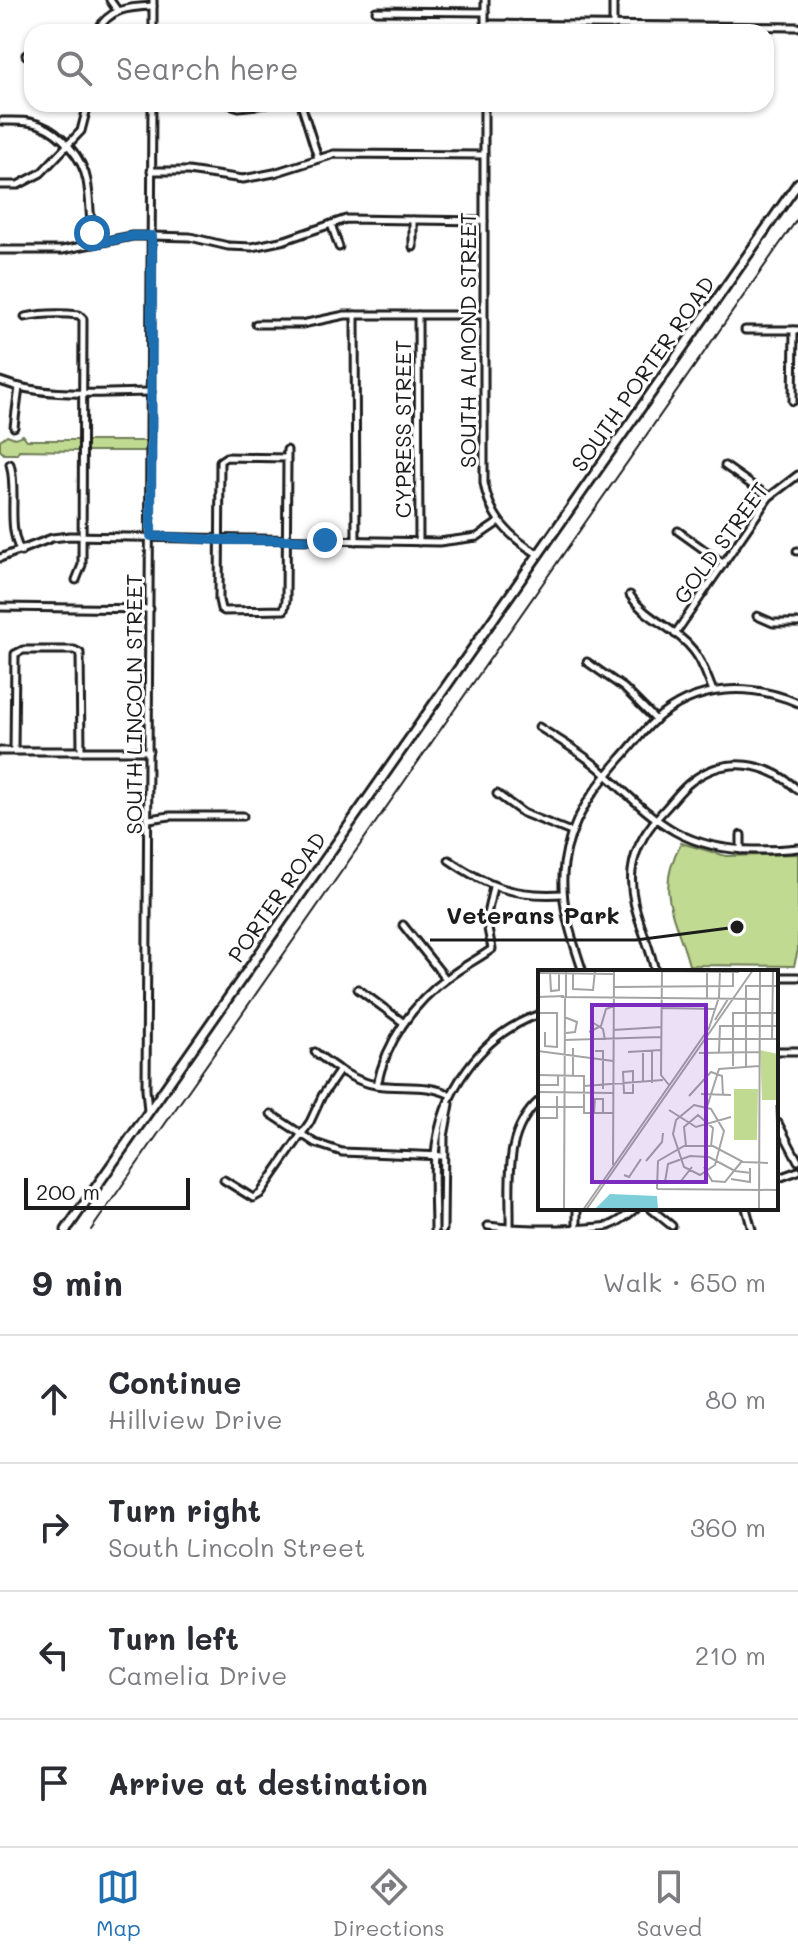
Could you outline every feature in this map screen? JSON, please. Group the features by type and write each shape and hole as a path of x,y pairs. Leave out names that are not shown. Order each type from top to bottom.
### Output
{"street":[{"path":"110,0 117,10"},
{"path":"485,0 485,24 520,24"},
{"path":"613,0 613,24"},
{"path":"102,24 117,10 153,3 153,24"},
{"path":"376,11 485,12"},
{"path":"774,27 798,27"},
{"path":"0,185 18,185 41,173 81,131 86,112"},
{"name":"SOUTH LINCOLN STREET","path":"148,1111 152,112"},
{"path":"304,112 318,158"},
{"name":"SOUTH ALMOND STREET","path":"484,112 484,483 489,503 499,522 509,534 538,554"},
{"path":"2,121 40,125 50,130 83,163 94,244"},
{"path":"151,171 188,171 243,179 274,173 318,158 345,154 484,155"},
{"name":"SOUTH PORTER ROAD","path":"517,585 798,183"},
{"path":"0,250 34,252 132,236 190,237 228,246 252,247 285,240 346,219 484,221"},
{"path":"413,220 413,247"},
{"path":"331,224 339,247"},
{"path":"25,317 43,314 75,314 82,317 82,565 76,580"},
{"path":"256,324 302,324 355,315 483,315"},
{"path":"355,315 356,541"},
{"name":"CYPRESS STREET","path":"418,315 419,542"},
{"path":"745,330 796,330 793,401"},
{"path":"0,381 48,392 151,392"},
{"path":"14,427 19,387"},
{"path":"287,450 287,458 287,540 284,610 221,609 221,459 287,458"},
{"path":"10,464 14,478 14,528 21,552"},
{"path":"725,466 769,497"},
{"name":"GOLD STREET","path":"675,634 769,497 798,475"},
{"path":"0,558 52,538 151,536 219,540 419,542 469,539 499,522"},
{"path":"678,531 724,564"},
{"name":"PORTER ROAD","path":"66,1230 517,585"},
{"path":"630,595 639,609 693,650 706,670 713,691"},
{"path":"0,607 150,609"},
{"path":"757,616 773,623 798,623"},
{"path":"14,751 16,652 23,650 79,652 81,655 81,751"},
{"path":"587,662 624,688 656,720"},
{"path":"582,970 567,922 563,894 564,863 571,832 587,799 606,775 656,720 672,708 713,691 761,690 798,703"},
{"path":"539,727 589,760 655,820 702,845 741,850 798,848"},
{"path":"0,751 149,751"},
{"path":"654,970 634,903 632,880 638,847 655,820 694,779 723,766 738,764 766,768 798,790"},
{"path":"497,794 531,816 571,832"},
{"path":"149,819 243,816"},
{"path":"741,835 741,850"},
{"path":"449,860 493,887 527,895 563,894"},
{"path":"377,1085 384,1057 404,1023 446,979 492,949 486,919 493,887"},
{"path":"403,925 446,979"},
{"path":"358,989 404,1023"},
{"path":"435,1230 435,1156 443,1116 451,1095 470,1065 487,1046 507,1030 538,1015"},
{"path":"315,1052 365,1083 423,1086 451,1095"},
{"path":"224,1180 253,1198 260,1194 301,1135 340,1070"},
{"path":"443,1230 443,1156 451,1095"},
{"path":"510,1229 514,1138 521,1121 538,1102"},
{"path":"271,1114 301,1135 342,1152 443,1156"},
{"path":"778,1123 798,1161"},
{"path":"778,1178 798,1171"},
{"path":"488,1226 577,1230 607,1227 633,1210"},
{"path":"652,1210 672,1226"},
{"path":"747,1210 752,1230"}],"green space":[{"path":"7,435 15,438 23,435 27,440 78,440 78,451 19,450 17,454 4,454 0,450 0,440"},
{"path":"87,441 146,441 146,451 87,451"},
{"path":"681,843 726,856 798,854 798,950 794,966 689,965 668,890 673,860"}],"railway":[{"path":"91,1230 798,218"}],"place":[{"name":"Veterans Park","path":"737,927"}],"route":[{"path":"92,233 94,244 132,236 152,236 151,536 219,540 325,540"}]}
